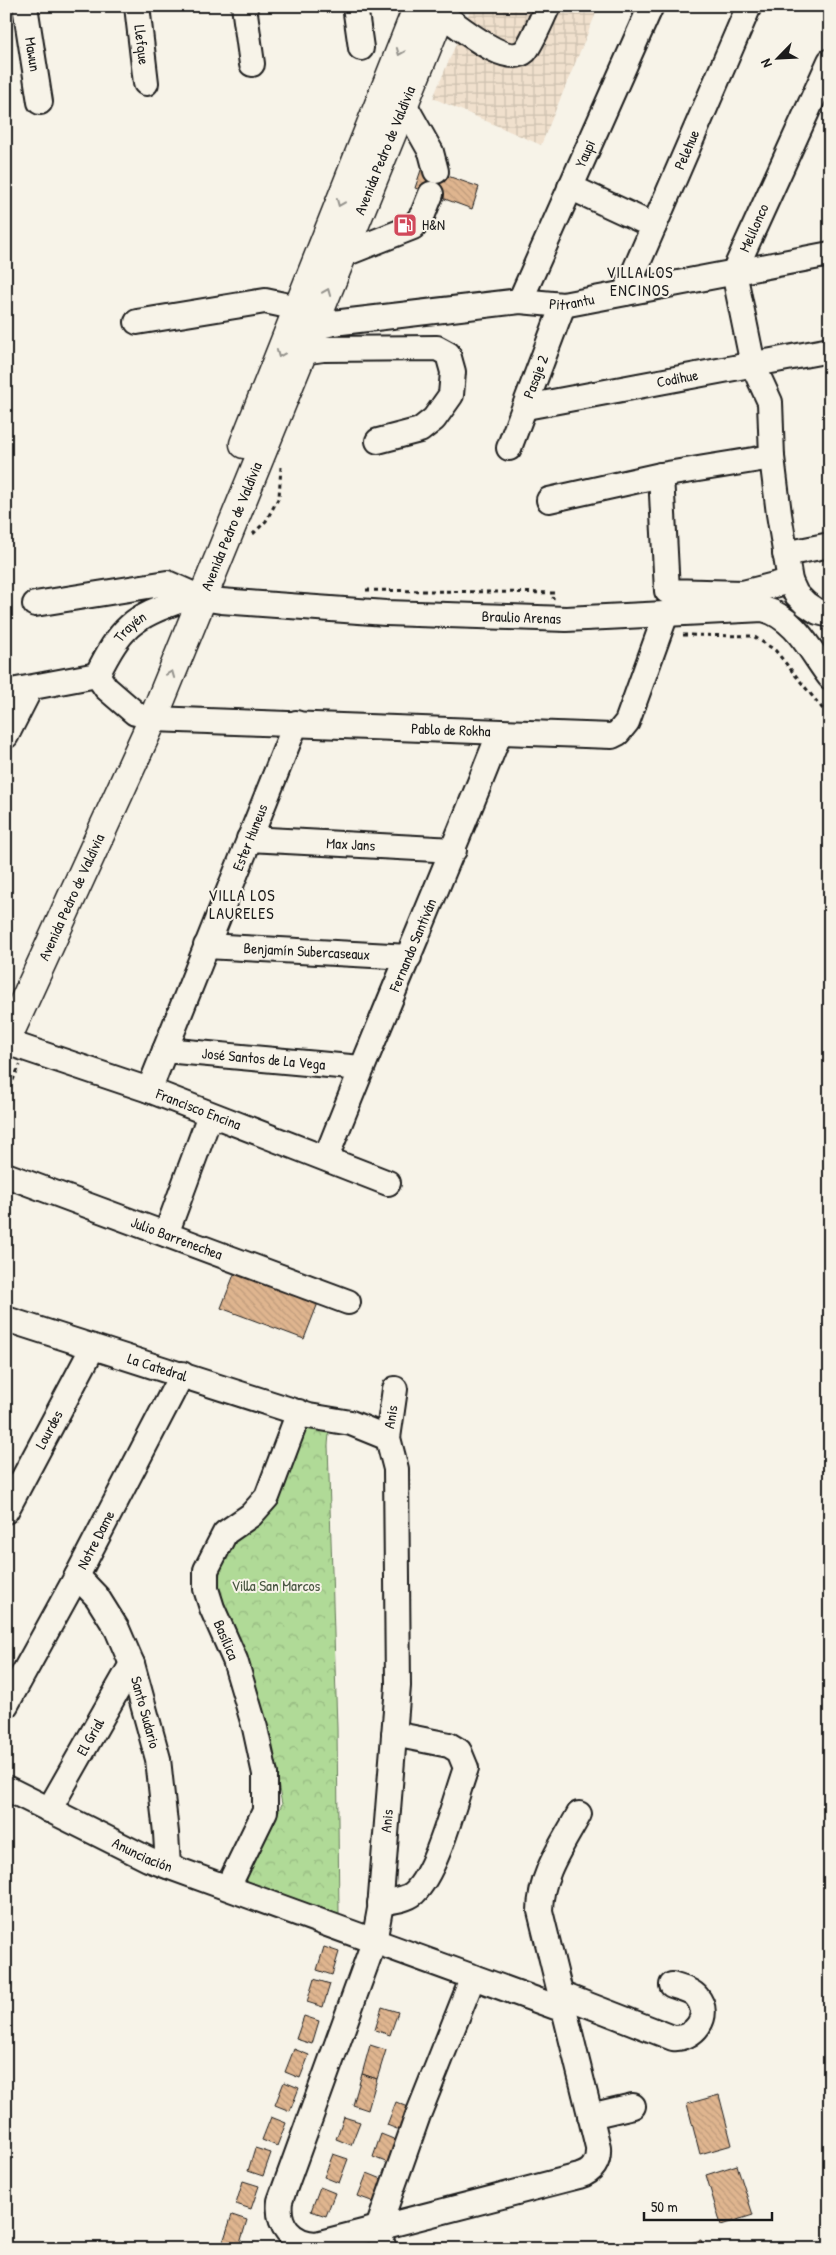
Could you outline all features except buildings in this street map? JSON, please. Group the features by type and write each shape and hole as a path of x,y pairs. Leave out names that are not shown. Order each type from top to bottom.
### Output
{"main road":[{"name":"Avenida Pedro de Valdivia","path":"190,596 304,329 342,255 404,104 434,9"},
{"name":"Avenida Pedro de Valdivia","path":"6,1042 144,716 190,596 304,329 434,9"},
{"name":"Avenida Pedro de Valdivia","path":"6,1003 144,716"}],"street":[{"name":"Mawun","path":"25,6 40,102"},
{"name":"Llefque","path":"137,6 146,83"},
{"path":"244,6 252,64"},
{"path":"354,6 361,48"},
{"path":"434,9 501,54 515,56 525,51 548,6"},
{"name":"Yaupi","path":"520,301 651,6"},
{"name":"Pelehue","path":"625,293 750,6"},
{"name":"Melilonco","path":"734,272 830,61"},
{"path":"404,104 431,152 436,172"},
{"path":"570,187 654,226"},
{"path":"342,255 413,227 423,214 431,194"},
{"name":"Pitrantu","path":"304,329 333,323 520,301 563,305 830,254"},
{"path":"734,272 753,365 770,402 772,457 790,581 796,594 806,604 818,612 830,616"},
{"path":"137,322 265,301 304,329 322,349 437,348 448,354 453,372 451,394 434,419 420,430 378,441"},
{"name":"Pasaje 2","path":"509,448 526,408 563,305"},
{"name":"Codihue","path":"526,408 830,350"},
{"path":"549,500 661,475 772,457"},
{"path":"661,475 667,591 743,593 790,581"},
{"path":"786,554 830,545"},
{"path":"35,604 167,583 190,596"},
{"name":"Braulio Arenas","path":"190,596 386,613 566,619 754,609 773,612 792,626 830,677"},
{"name":"Trayén","path":"97,675 117,637 133,623 152,610 190,596"},
{"name":"Pablo de Rokha","path":"144,716 612,736 618,733 627,722 666,614"},
{"path":"6,692 97,675 106,688 144,716"},
{"path":"6,736 30,688"},
{"name":"Ester Huneus","path":"149,1090 296,723"},
{"name":"Fernando Santiván","path":"326,1158 361,1068 454,850 500,732"},
{"name":"Max Jans","path":"249,839 454,850"},
{"name":"Benjamín Subercaseaux","path":"206,946 409,956"},
{"name":"Francisco Encina","path":"6,1042 149,1090 388,1183"},
{"name":"José Santos de La Vega","path":"165,1050 361,1068"},
{"path":"166,1234 210,1115"},
{"name":"Julio Barrenechea","path":"6,1175 348,1302"},
{"name":"La Catedral","path":"7,1321 182,1374 304,1414 351,1423 388,1438"},
{"name":"Lourdes","path":"6,1511 93,1347"},
{"name":"Notre Dame","path":"6,1705 77,1576 182,1374"},
{"name":"Anis","path":"381,2238 316,2244 302,2242 290,2234 280,2219 280,2201 374,1942 380,1903 398,1686 396,1470 388,1438 395,1389"},
{"name":"Basílica","path":"228,1887 265,1811 265,1774 256,1728 235,1660 206,1590 206,1570 225,1533 251,1514 267,1497 304,1414"},
{"name":"Santo Sudario","path":"77,1576 97,1597 117,1629 132,1664 158,1759 168,1866"},
{"name":"El Grial","path":"49,1810 132,1664"},
{"path":"380,1903 409,1896 414,1892 426,1874 437,1852 466,1768 458,1751 449,1745 394,1734"},
{"name":"Anunciación","path":"6,1788 148,1859 228,1887 285,1910 473,1977 562,2002 673,2038 685,2037 696,2030 699,2025 702,2008 698,1998 693,1994 672,1985"},
{"path":"381,2238 585,2174 595,2166 598,2154 590,2116 540,1910 540,1895 544,1879 579,1814"},
{"path":"381,2238 418,2115 473,1977"},
{"path":"590,2116 633,2106"}],"shaded area":[{"path":"472,6 599,6 541,145 433,98"}],"green space":[{"name":"Villa San Marcos","path":"330,1423 328,1445 337,1728 339,1915 244,1888 252,1863 264,1843 282,1804 274,1763 218,1592 221,1561 232,1540 264,1519 274,1503 300,1439 306,1429"}],"place":[{"name":"H&N","path":"405,225"}],"district":[{"name":"VILLA LOS ENCINOS","path":"640,281"},
{"name":"VILLA LOS LAURELES","path":"242,904"}]}
